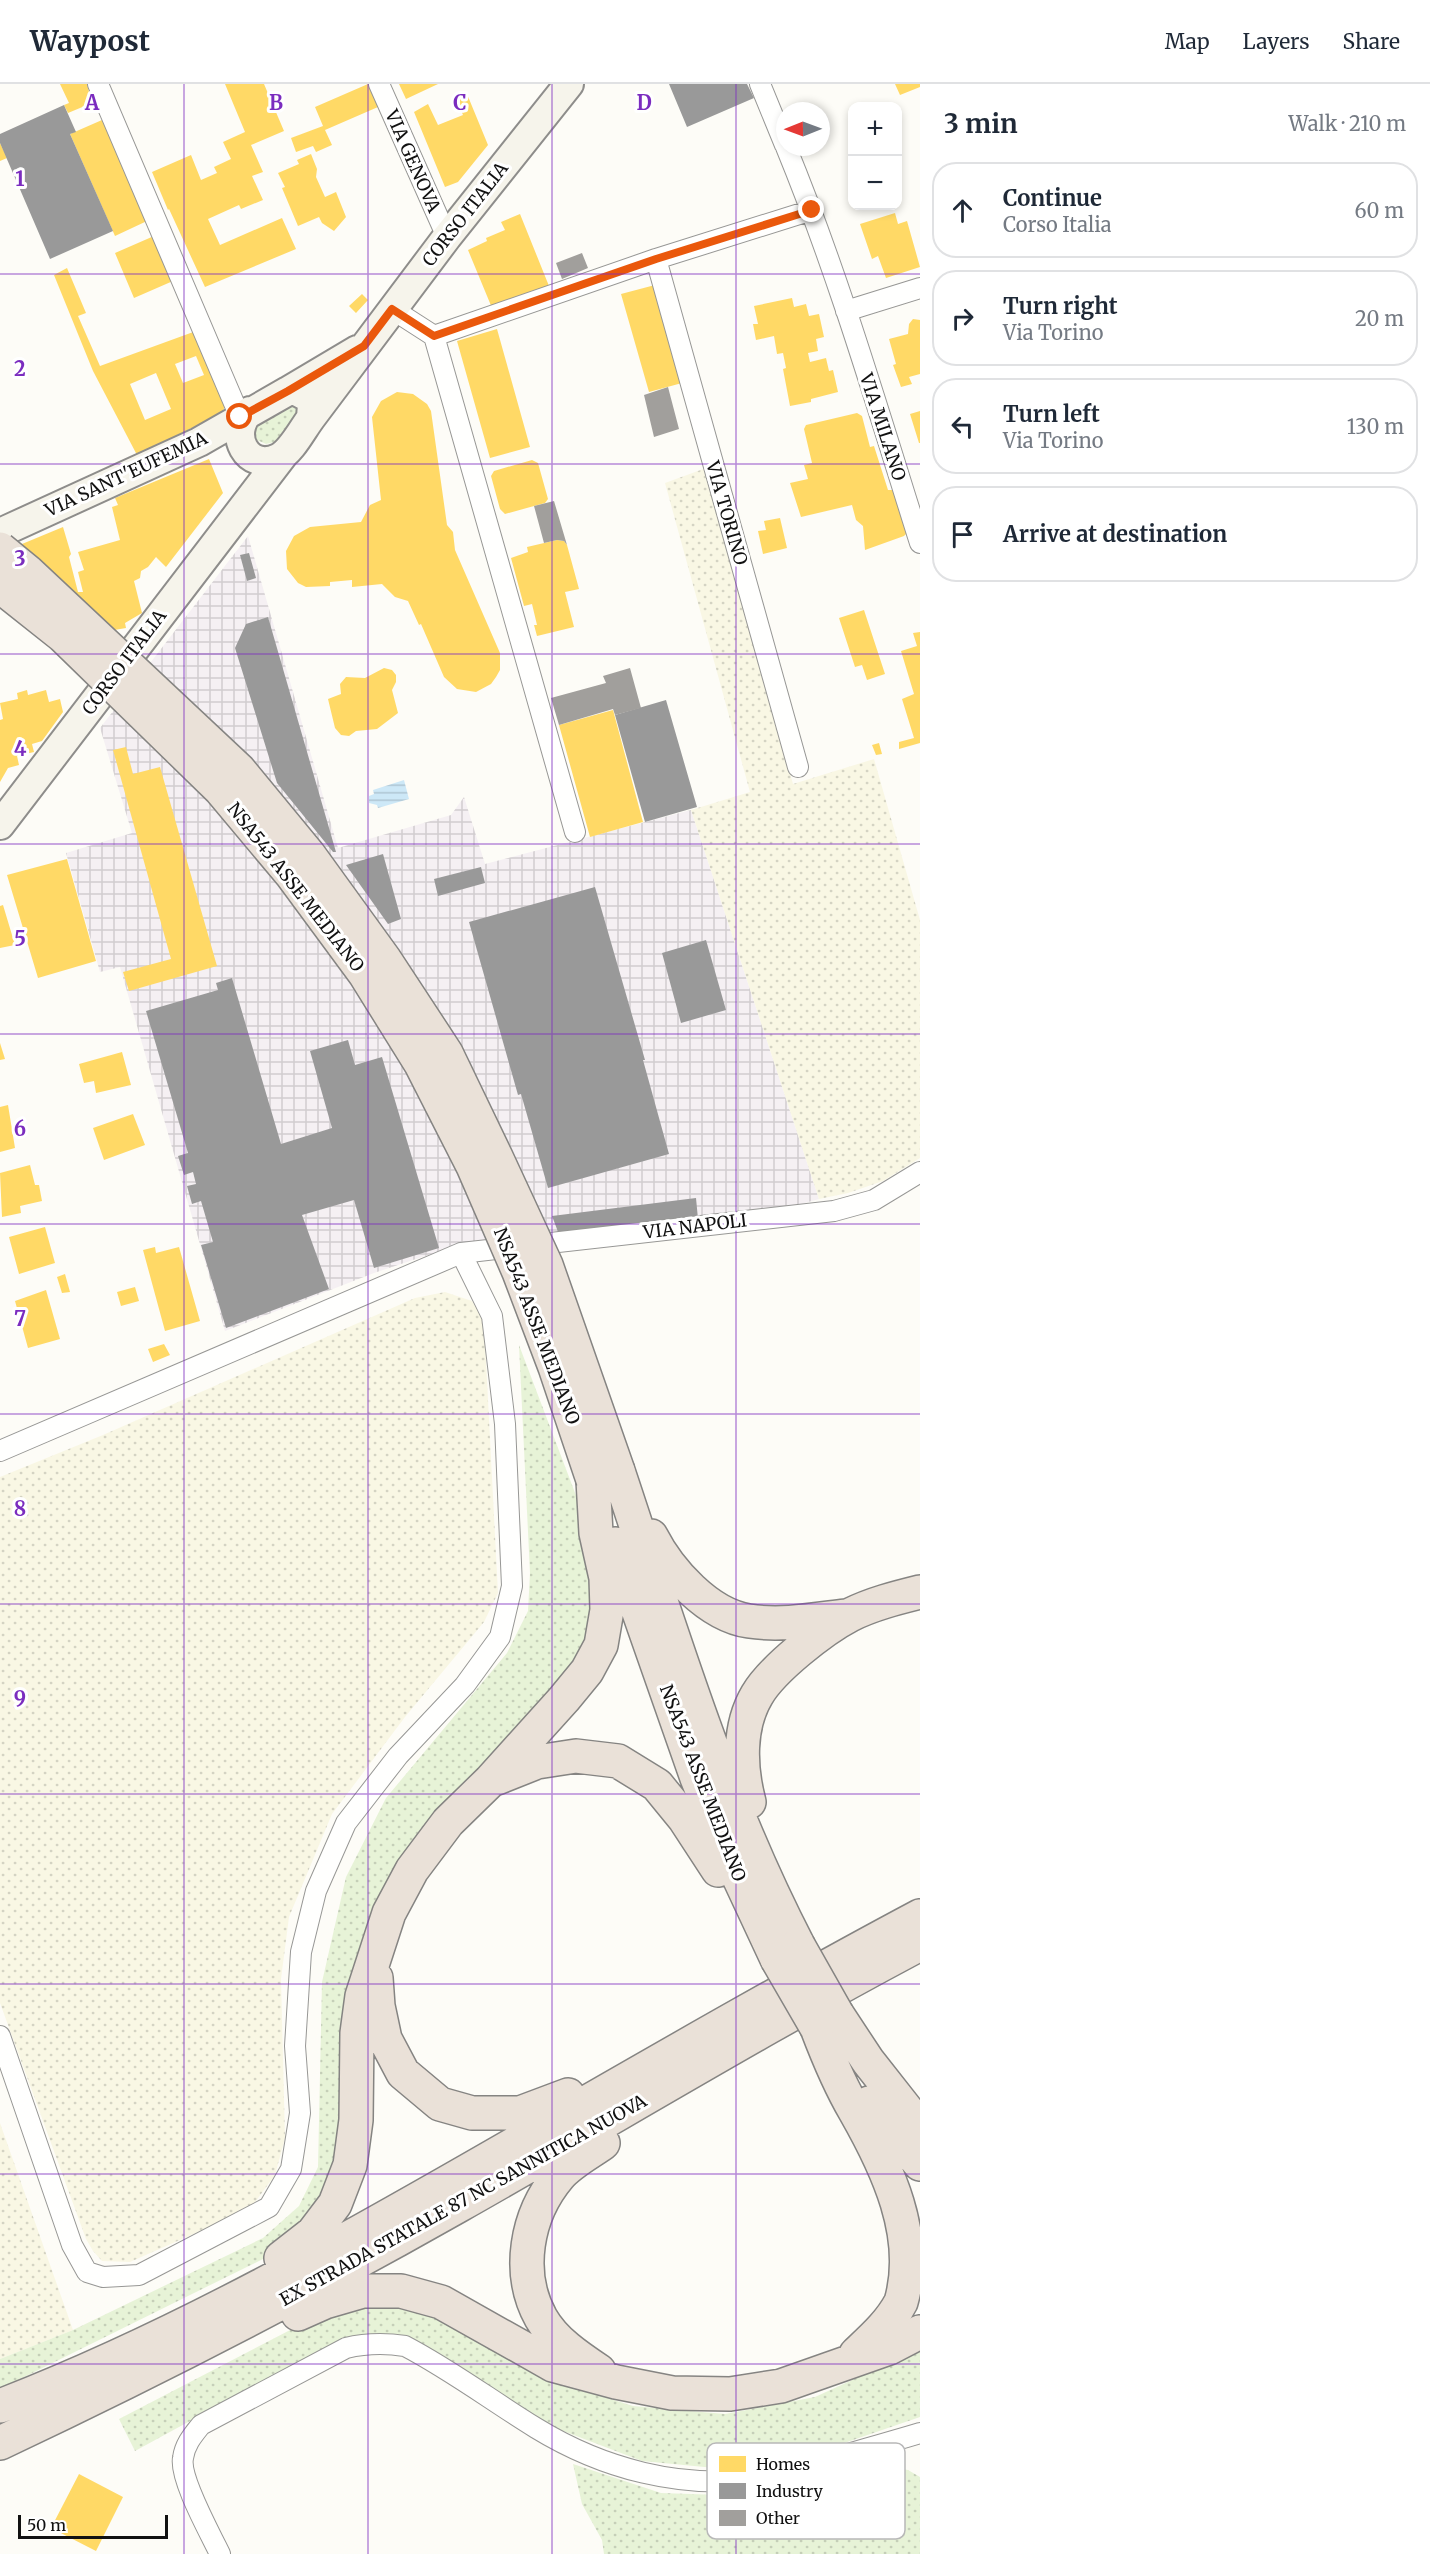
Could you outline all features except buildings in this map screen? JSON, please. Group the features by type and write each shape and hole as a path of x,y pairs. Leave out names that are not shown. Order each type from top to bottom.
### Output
{"highway":[{"name":"NSA543 ASSE MEDIANO","path":"0,549 28,572 239,770 309,855 385,960 446,1053 546,1265 605,1475 697,1779 728,1854 827,2021 850,2077 920,2164"},
{"name":"NSA543 ASSE MEDIANO","path":"0,586 63,636 220,789 292,875 365,974 421,1064 473,1166 519,1272 555,1367 605,1475 721,1770 782,1913 788,1952"},
{"path":"605,1475 682,1582 710,1605 747,1621 787,1623 850,1615"},
{"path":"196,2319 243,2282 313,2233 335,2204 350,2165 356,2120 357,2033 362,1996 389,1913 412,1870 448,1822 490,1781 564,1699 587,1671 601,1645 607,1610 606,1578 596,1533 605,1475"},
{"path":"782,1913 748,1800 741,1764 745,1728 757,1695 778,1669 807,1645 850,1615 887,1600 920,1592"},
{"path":"490,1781 537,1762 576,1756 618,1761 657,1785 684,1818 738,1904 788,1952"},
{"name":"EX STRADA STATALE 87 NC SANNITICA NUOVA","path":"77,2391 317,2284 458,2206 668,2069 920,1916"},
{"name":"EX STRADA STATALE 87 NC SANNITICA NUOVA","path":"0,2443 77,2391 196,2319 668,2069 920,1944"},
{"path":"375,1955 378,2006 384,2039 403,2073 440,2104 472,2113 520,2113 668,2069"},
{"name":"NSA543 ASSE MEDIANO","path":"827,2021 868,2061 920,2127"},
{"path":"827,2021 834,2073 904,2200 914,2236 914,2268 902,2301 882,2330 846,2363"},
{"path":"868,2061 920,2106"},
{"path":"616,2382 570,2352 542,2320 529,2289 526,2248 536,2209 560,2175 631,2121 668,2069"},
{"path":"0,2406 170,2374 325,2302 363,2291 401,2291 441,2302 553,2365 616,2382 672,2393 730,2394 781,2386 889,2348 920,2332"}],"street":[{"path":"98,84 245,414 239,429 239,437 248,453 248,499"},
{"name":"VIA GENOVA","path":"379,84 447,237"},
{"name":"CORSO ITALIA","path":"0,825 248,499 342,381 364,346 447,237 569,84"},
{"name":"VIA MILANO","path":"760,84 776,124"},
{"name":"VIA MILANO","path":"789,156 812,210 920,543"},
{"path":"434,336 656,259 812,210"},
{"name":"VIA TORINO","path":"656,259 798,767"},
{"path":"846,311 920,288"},
{"path":"392,309 434,336 575,832"},
{"name":"CORSO ITALIA","path":"245,414 364,346"},
{"path":"288,391 296,391 309,398 312,404 311,418"},
{"name":"VIA SANT'EUFEMIA","path":"0,533 199,442 245,414"},
{"path":"199,442 213,442 248,453 256,459 271,460 284,454"},
{"name":"VIA NAPOLI","path":"0,1451 461,1253 834,1211 874,1200 920,1172"},
{"path":"0,2036 72,2245 87,2272 103,2277 139,2275 269,2207 291,2169 300,2113 295,2046 301,1952 316,1891 346,1823 398,1756 465,1685 500,1636 512,1586 505,1424 492,1316 461,1253"},
{"path":"220,2554 183,2474 182,2459 189,2440 201,2425 346,2348 361,2344 385,2343 405,2346 537,2429 569,2446 612,2464 658,2477 707,2482"},
{"path":"888,2443 920,2433"}],"shaded area":[{"path":"706,468 793,784 874,759 920,920 920,1158 883,1181 848,1193 819,1199 691,810 750,792 665,483"},
{"path":"248,536 338,848 451,815 464,797 485,864 691,810 819,1199 791,1207 461,1244 374,1273 225,1331 120,967 100,972 66,853 132,833 100,728"},
{"path":"445,1292 472,1301 482,1317 498,1593 484,1622 405,1717 332,1814 289,1917 281,1979 285,2138 275,2175 250,2209 130,2262 102,2261 86,2239 0,2003 0,1477 103,1435 415,1298"},
{"path":"0,2123 73,2330 0,2359"}],"green space":[{"path":"294,404 298,409 297,413 275,442 266,444 257,440 254,432 257,423"},
{"path":"519,1345 591,1535 595,1639 416,1842 340,2178 277,2252 0,2389 0,2359 73,2330 263,2238 299,2206 318,2167 322,1982 346,1877 386,1798 507,1653 528,1611 530,1573"},
{"path":"365,2303 405,2303 447,2319 553,2381 633,2406 725,2414 815,2397 920,2349 920,2417 844,2443 707,2443 707,2467 642,2461 550,2426 516,2407 441,2354 401,2338 351,2339 320,2350 135,2451 119,2419 321,2314"},
{"path":"573,2464 661,2493 707,2495 707,2539 905,2539 905,2469 920,2477 920,2554 604,2554 602,2540 582,2504"}],"water":[{"path":"404,780 409,799 378,808 377,805 369,803 369,796 374,794 373,790"}],"route":[{"path":"240,417 364,346 392,309 434,336 656,259 812,210"}]}
